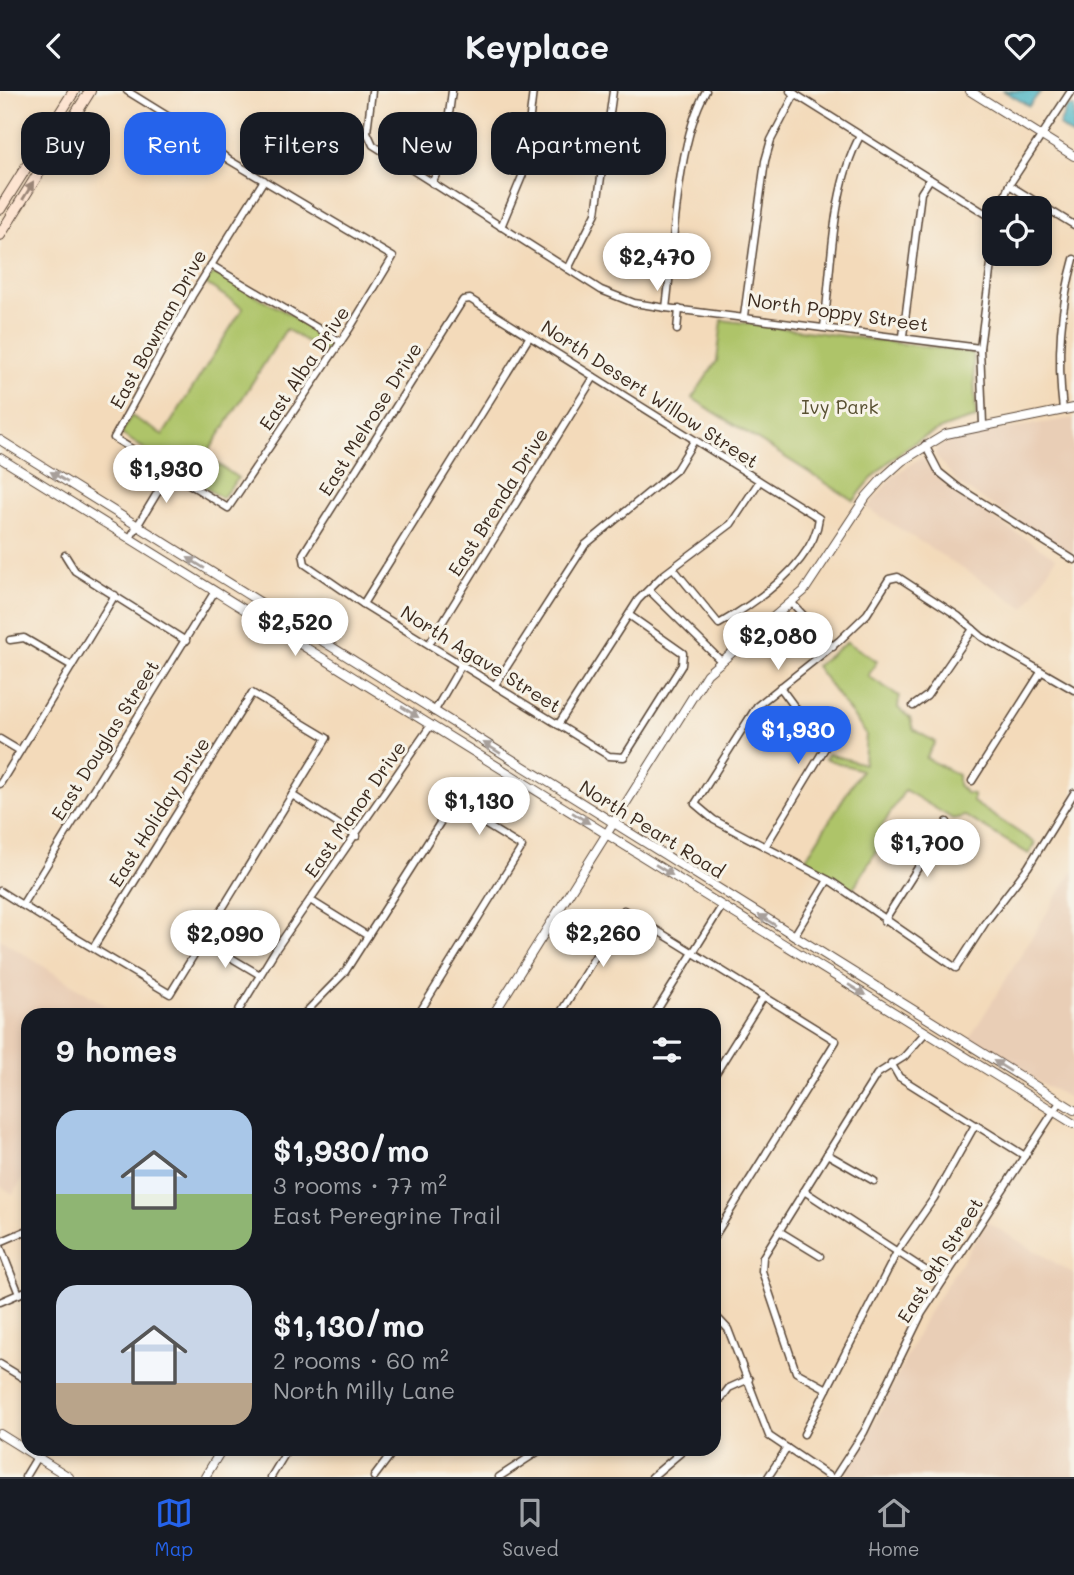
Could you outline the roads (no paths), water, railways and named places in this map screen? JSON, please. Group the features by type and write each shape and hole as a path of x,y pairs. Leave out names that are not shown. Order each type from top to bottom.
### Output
{"main road":[{"path":"0,209 74,91"},
{"path":"0,235 90,91"}],"street":[{"path":"127,91 264,180"},
{"name":"North Poppy Street","path":"372,91 367,132 373,145 601,290 634,303 666,308 903,336 980,348"},
{"path":"432,183 443,160 452,91"},
{"path":"501,226 523,174 533,91"},
{"path":"568,269 596,213 613,91"},
{"path":"666,308 683,171 690,135 706,91"},
{"path":"970,91 1074,156"},
{"path":"1005,196 1009,185 1071,91"},
{"path":"744,316 765,161 792,92 982,212"},
{"path":"824,327 842,181 849,157 860,136"},
{"path":"903,336 921,193 930,179"},
{"name":"East Alba Drive","path":"171,470 228,507 341,342 393,257 264,180"},
{"name":"East Bowman Drive","path":"171,470 114,437 211,265 264,180"},
{"path":"1009,185 1074,225"},
{"path":"1063,410 1058,367 1068,280 1074,260"},
{"path":"211,265 341,342"},
{"path":"983,424 980,348 991,266"},
{"name":"North Desert Willow Street","path":"463,300 470,299 530,336 818,519 818,528 789,571 748,607 719,624 673,568"},
{"name":"East Melrose Drive","path":"303,554 463,300"},
{"path":"677,330 679,309"},
{"path":"363,604 530,336"},
{"name":"East Brenda Drive","path":"429,644 594,377"},
{"path":"497,1008 685,705 721,661 792,603 826,561 866,498 902,461 946,434 983,424 1074,408"},
{"name":"North Peart Road","path":"0,440 1074,1110"},
{"path":"495,685 585,545 676,470 694,441"},
{"path":"925,445 939,473 1074,560"},
{"name":"North Peart Road","path":"0,458 1074,1124"},
{"path":"130,538 171,470"},
{"path":"558,725 629,615 649,590 731,524 759,482"},
{"name":"North Agave Street","path":"303,554 305,564 363,604 609,756 624,757 682,665 683,653 629,615"},
{"path":"65,555 75,571 186,641"},
{"path":"1074,690 973,629 898,577 889,579 867,614 833,647 757,706 695,804 715,820 828,880 956,968 985,923 1028,867 1074,793"},
{"path":"649,590 721,661"},
{"name":"East Douglas Street","path":"22,905 215,591"},
{"path":"0,784 115,595"},
{"path":"792,603 833,647"},
{"path":"913,706 927,696 973,629"},
{"path":"10,640 24,638 72,666"},
{"path":"435,712 462,664"},
{"path":"972,781 1041,672"},
{"path":"765,847 825,748 780,687"},
{"name":"East Holiday Drive","path":"93,948 252,693 327,738 292,795"},
{"name":"East Manor Drive","path":"240,1008 310,900 357,836 431,725"},
{"path":"0,739 20,751"},
{"path":"0,891 170,995 292,795 357,836"},
{"path":"310,1008 345,972 452,804 522,848 422,1008"},
{"path":"884,921 947,822"},
{"path":"794,936 828,880"},
{"path":"310,900 368,936"},
{"path":"658,1008 722,906"},
{"path":"563,1008 624,910 836,1041 721,1226"},
{"path":"203,941 260,975"},
{"path":"721,1065 764,996"},
{"path":"827,1389 796,1372 762,1271 763,1258 877,1074 904,1057 926,1032"},
{"path":"891,1063 899,1077 1025,1156"},
{"name":"East 9th Street","path":"833,1477 864,1432 922,1313 1060,1102"},
{"path":"804,1434 896,1252 934,1198 975,1125"},
{"path":"827,1154 874,1181"},
{"path":"804,1191 942,1281"},
{"path":"779,1231 820,1256"},
{"path":"0,1302 19,1294 0,1244 21,1234"},
{"path":"721,1322 728,1329 769,1436 833,1477"},
{"path":"0,1364 21,1377"},
{"path":"721,1399 729,1388 748,1379"},
{"path":"0,1434 21,1447"},
{"path":"768,1477 787,1448"},
{"path":"205,1477 218,1456"},
{"path":"271,1477 284,1456"},
{"path":"374,1477 390,1456"},
{"path":"499,1477 531,1456"},
{"path":"652,1477 677,1456"},
{"path":"24,1477 37,1457 69,1477"}],"water":[{"path":"1004,91 1041,91 1029,106"},
{"path":"1067,107 1074,107 1074,137 1059,125"}],"park label":[{"name":"Ivy Park","path":"840,407"}]}
